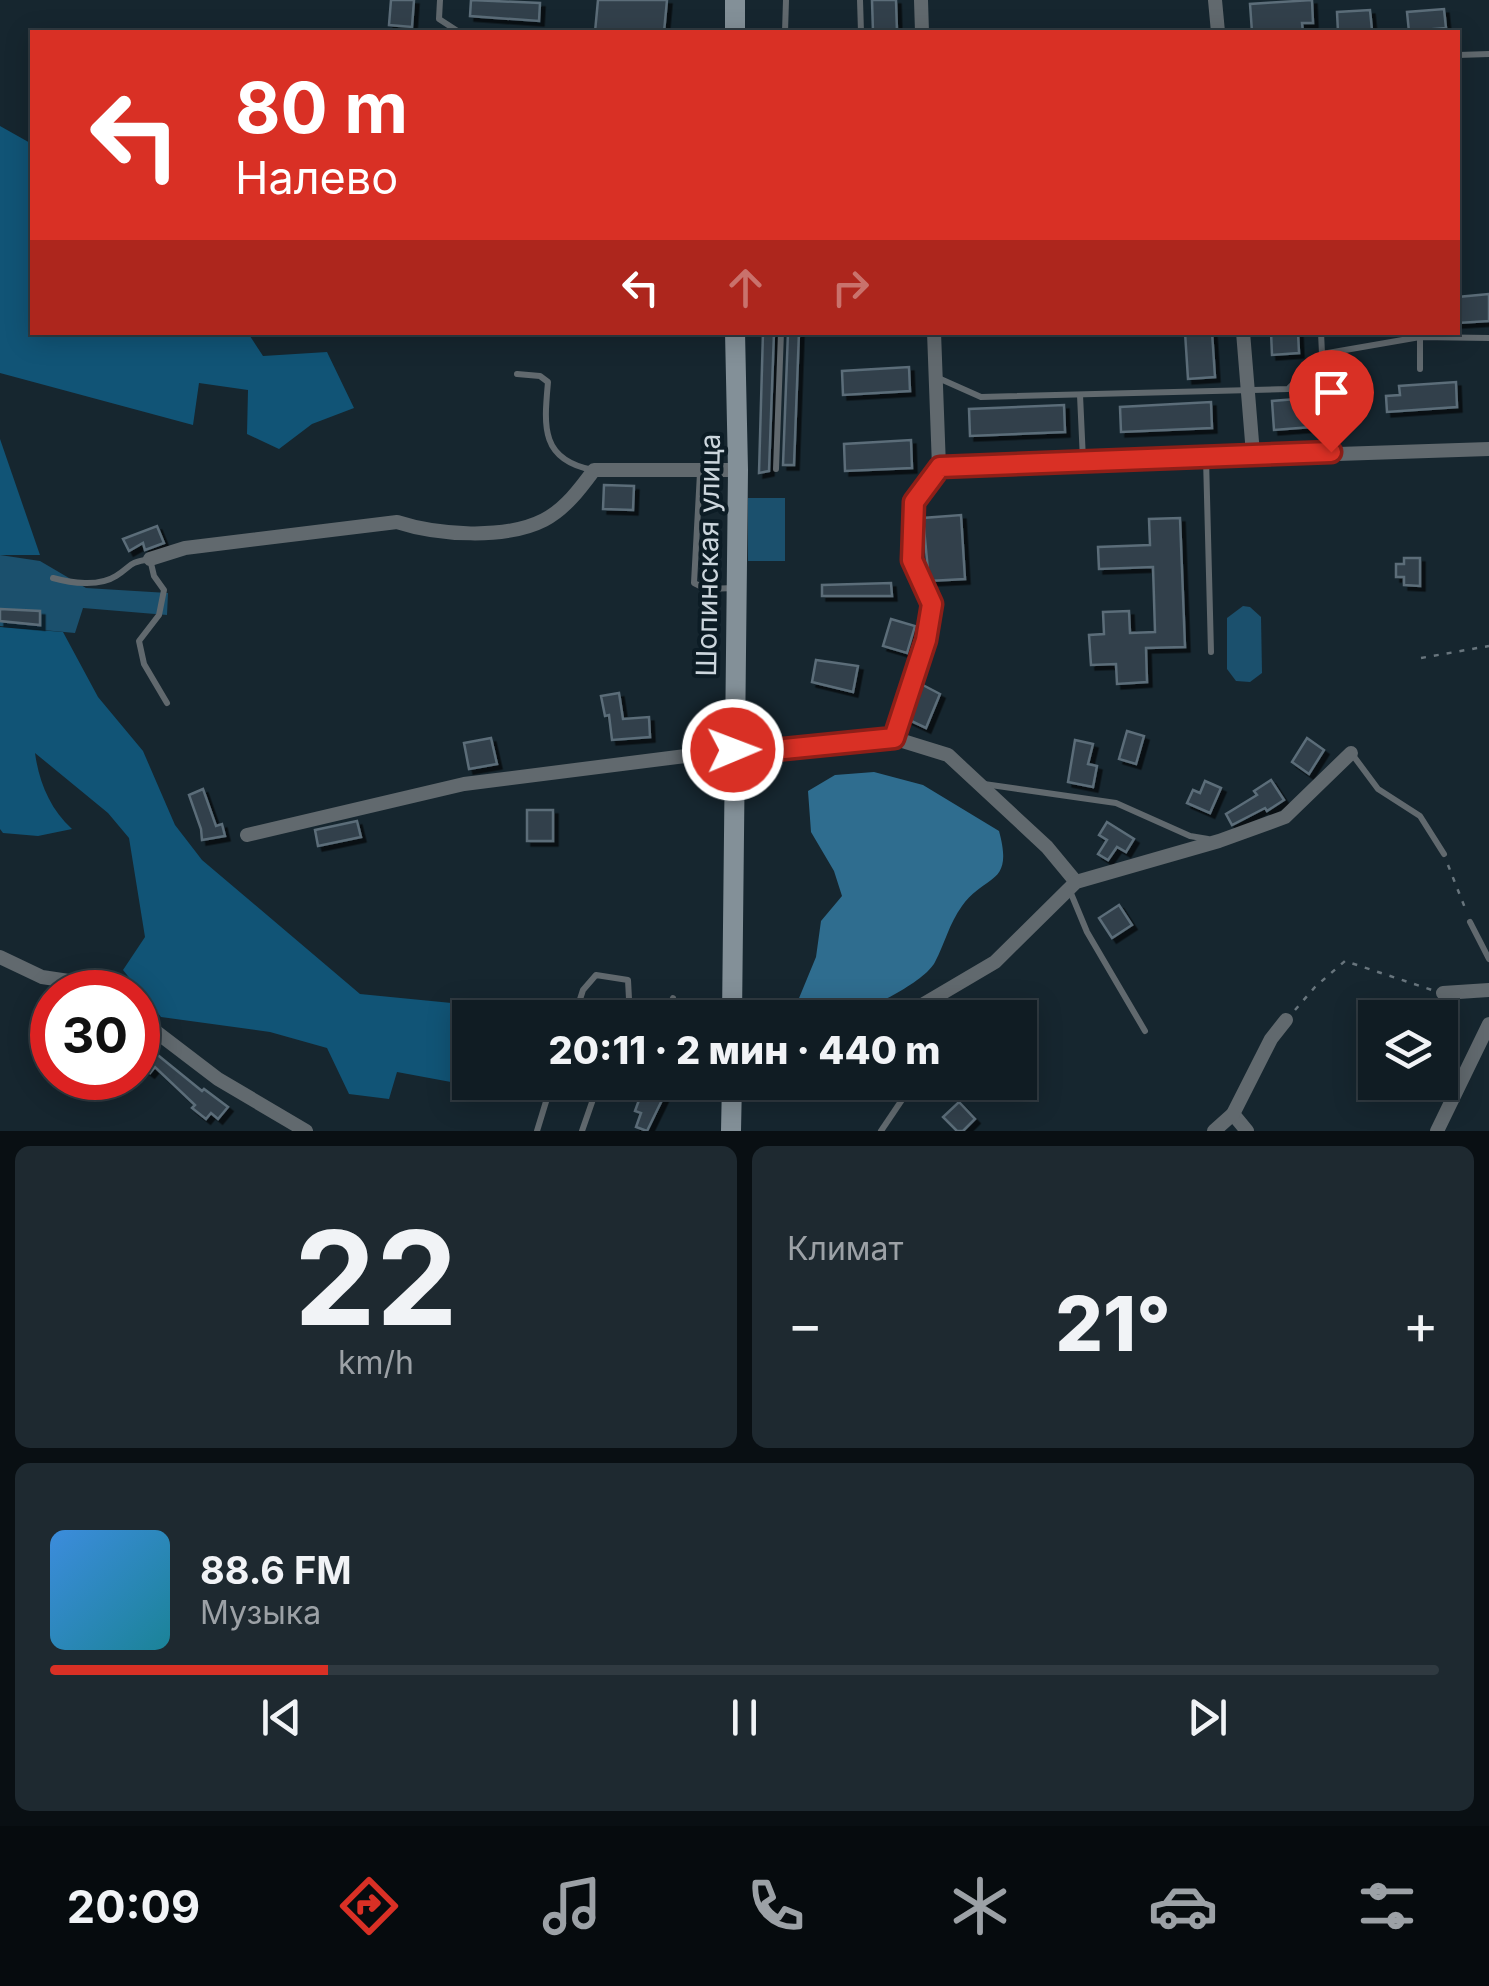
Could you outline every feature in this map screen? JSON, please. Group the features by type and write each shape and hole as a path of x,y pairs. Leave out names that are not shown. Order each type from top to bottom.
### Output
{"street":[{"path":"735,0 735,30"},
{"path":"921,0 922,30"},
{"path":"1216,0 1218,30"},
{"name":"Шопинская улица","path":"732,1000 738,470 735,335"},
{"path":"934,335 940,467 1489,449"},
{"path":"1243,335 1253,454"},
{"path":"150,559 185,548 396,522 427,532 506,532 544,520 576,496 594,470 738,470"},
{"path":"247,835 464,784 733,750 774,750 894,738 948,754 1047,846 1073,886"},
{"path":"931,1000 996,962 1073,886 1285,817 1352,753"},
{"path":"0,957 30,971"},
{"path":"1443,994 1489,990"},
{"path":"1214,1131 1234,1114 1263,1052 1286,1020"},
{"path":"1437,1131 1489,1024"},
{"path":"160,1035 218,1079 306,1131"},
{"path":"732,1100 732,1131"},
{"path":"1234,1114 1248,1131"}],"lane":[{"path":"440,0 439,19 456,30"},
{"path":"785,30 786,0"},
{"path":"860,0 861,30"},
{"path":"1460,56 1489,54"},
{"path":"776,468 781,335"},
{"path":"1321,335 1322,354"},
{"path":"936,377 981,398 1288,389 1322,354 1420,335 1489,338"},
{"path":"1420,335 1420,368"},
{"path":"516,374 540,376 548,382 548,440 571,466 594,470"},
{"path":"1080,395 1083,461"},
{"path":"1206,456 1211,652"},
{"path":"894,738 926,640 932,604 912,560 914,502 940,467"},
{"path":"700,472 694,582 706,589 736,588"},
{"path":"53,578 75,584 114,578 130,562 150,559 154,576 164,590 159,615 139,641 144,664 167,703"},
{"path":"1352,753 1378,789 1420,816 1444,854"},
{"path":"979,784 1116,804 1190,836 1219,841"},
{"path":"1073,886 1087,932 1144,1030"},
{"path":"1470,922 1489,959"},
{"path":"579,1000 582,990 596,975 628,980 629,1000"},
{"path":"537,1131 546,1100"},
{"path":"582,1131 593,1100"},
{"path":"881,1131 902,1100"}],"path":[{"path":"1421,658 1489,646"},
{"path":"1444,854 1470,922"},
{"path":"1286,1020 1345,961 1443,994"}],"shaded area":[{"path":"0,126 30,143 30,335 249,335 263,356 327,352 354,408 312,424 279,449 247,434 248,390 199,383 193,425 0,373"},
{"path":"0,439 40,555 0,555"},
{"path":"748,498 785,498 785,561 748,561"},
{"path":"0,555 40,561 86,588 168,593 167,615 83,608 75,633 0,626"},
{"path":"1243,606 1261,617 1262,673 1250,682 1236,681 1227,669 1227,618"},
{"path":"0,627 63,632 98,697 143,751 175,825 202,860 360,994 452,1003 452,1082 397,1072 389,1099 349,1094 327,1048 270,1032 161,1017 160,970 123,970 145,937 129,838 108,813 35,753 47,794 72,829 38,836 3,833"},
{"path":"874,772 923,785 999,831 1003,849 1000,870 962,906 929,970 883,1000 798,1000 816,957 821,921 842,896 834,871 811,832 808,791 835,775"}],"building":[{"path":"391,0 414,0 412,27 389,25"},
{"path":"471,0 540,3 539,21 470,16"},
{"path":"598,0 667,0 664,30 595,30"},
{"path":"872,0 896,0 897,30 873,30"},
{"path":"1312,0 1313,23 1302,23 1303,30 1252,30 1250,4"},
{"path":"1444,9 1446,28 1409,30 1407,12"},
{"path":"1370,10 1372,30 1338,30 1337,12"},
{"path":"1489,294 1489,321 1460,323 1460,297"},
{"path":"763,335 774,335 769,471 759,473"},
{"path":"788,335 799,335 794,465 783,465"},
{"path":"1185,335 1212,335 1215,377 1188,379"},
{"path":"1271,335 1298,335 1299,353 1272,355"},
{"path":"909,367 910,391 843,395 842,371"},
{"path":"1456,382 1457,407 1387,412 1386,396 1400,395 1399,386"},
{"path":"1322,397 1324,426 1274,430 1272,401"},
{"path":"1211,402 1212,428 1121,432 1120,407"},
{"path":"1064,405 1065,432 970,436 969,409"},
{"path":"911,440 912,468 845,471 844,444"},
{"path":"604,485 634,486 633,510 603,509"},
{"path":"961,515 965,579 929,581 923,518"},
{"path":"1180,518 1185,647 1146,648 1147,682 1117,684 1116,664 1091,665 1089,635 1104,634 1103,612 1129,611 1130,633 1155,632 1153,567 1099,569 1098,547 1150,545 1149,519"},
{"path":"157,526 164,543 145,550 143,543 129,551 123,539"},
{"path":"1404,558 1420,558 1420,586 1404,585 1404,577 1396,577 1396,564 1404,564"},
{"path":"891,583 892,596 822,596 822,585"},
{"path":"0,609 40,611 40,625 0,621"},
{"path":"891,619 915,626 907,653 883,646"},
{"path":"816,660 858,666 853,692 812,682"},
{"path":"919,683 940,694 926,728 907,719"},
{"path":"619,693 623,719 649,717 650,737 612,740 609,715 605,716 601,696"},
{"path":"1127,731 1144,736 1136,764 1119,759"},
{"path":"491,738 497,764 469,769 464,743"},
{"path":"1307,738 1324,750 1309,774 1292,762"},
{"path":"1075,740 1093,744 1088,764 1097,766 1093,787 1068,782"},
{"path":"1271,780 1284,800 1232,825 1226,814 1257,795 1254,791"},
{"path":"1205,781 1221,788 1210,813 1187,803 1193,790 1200,793"},
{"path":"203,789 216,826 222,824 225,836 202,840 189,795"},
{"path":"527,810 553,810 553,841 527,841"},
{"path":"357,821 361,837 318,846 315,830"},
{"path":"1107,822 1134,839 1126,852 1117,847 1108,860 1098,854 1107,840 1099,835"},
{"path":"1119,905 1132,925 1112,938 1099,918"},
{"path":"160,1057 228,1107 218,1119 211,1113 206,1119 192,1108 195,1105 160,1072"},
{"path":"639,1100 662,1100 647,1131 636,1127 641,1113 635,1111"},
{"path":"959,1102 975,1119 963,1131 957,1131 943,1117"}],"route":[{"path":"733,750 774,750 894,738 926,640 932,604 912,560 914,502 940,467 1331,452"}]}
